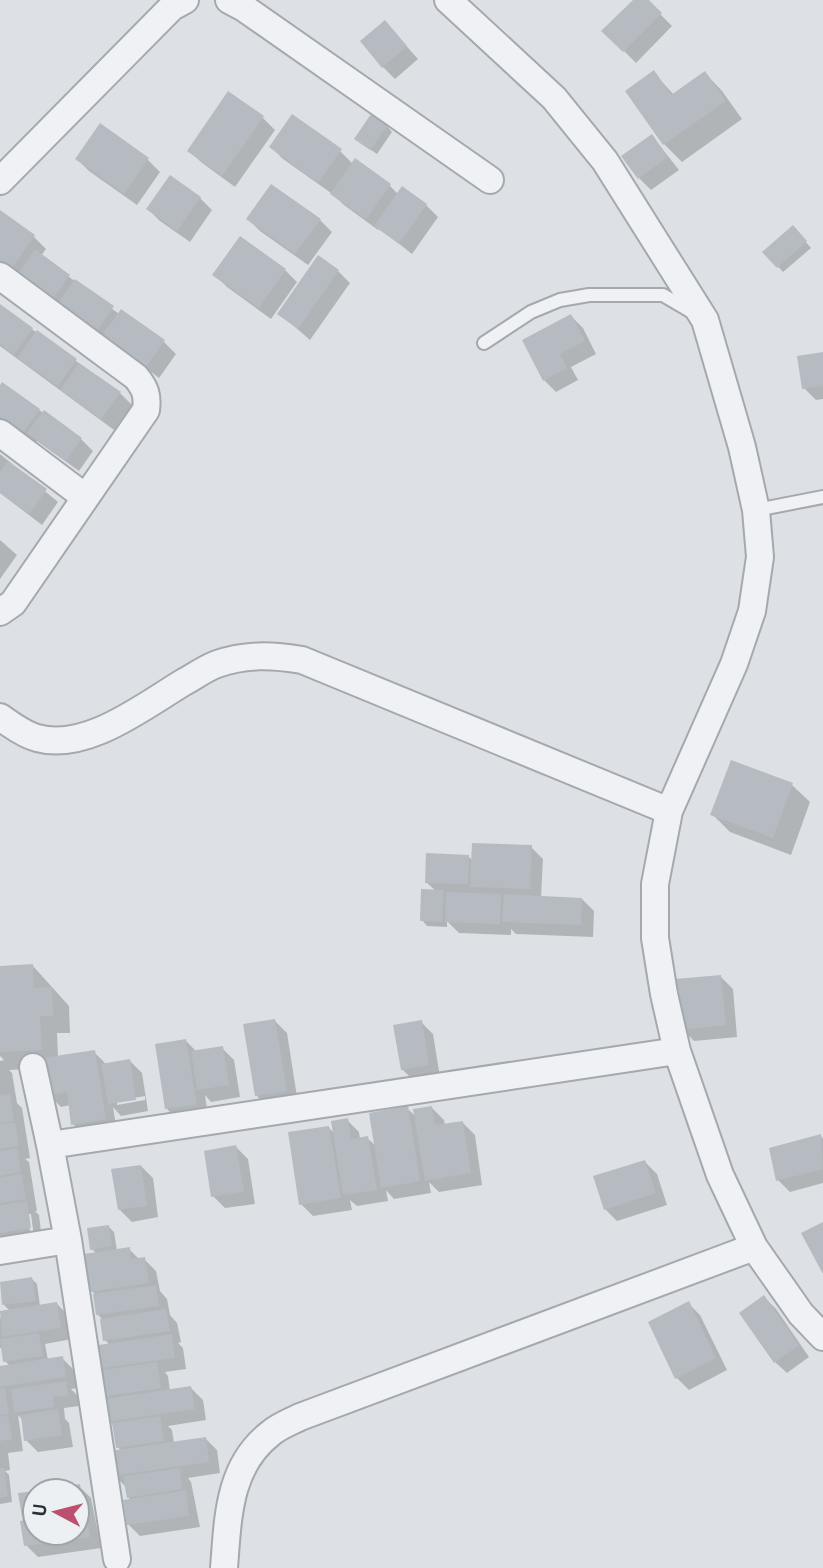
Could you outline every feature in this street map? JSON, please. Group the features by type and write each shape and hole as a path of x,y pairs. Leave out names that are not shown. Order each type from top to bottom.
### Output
{"street":[{"path":"0,181 172,7 185,0"},
{"path":"229,0 490,180"},
{"path":"448,0 554,98 606,161 705,320 742,447 756,510 760,557 752,611 734,664 669,811 655,884 655,938 677,1051 720,1175 754,1247 801,1314 823,1337"},
{"path":"0,276 136,377 144,386 147,398 146,410 13,603 0,612"},
{"path":"0,433 85,497"},
{"path":"0,717 35,738 55,741 81,738 104,729 215,665 243,657 272,655 302,660 669,811"},
{"path":"50,1144 677,1051"},
{"path":"33,1067 68,1240 117,1559"},
{"path":"0,1251 68,1240"},
{"path":"224,1568 230,1501 237,1474 251,1452 272,1432 300,1417 754,1247"}],"lane":[{"path":"484,344 531,312 560,300 589,295 663,295 705,320"},
{"path":"756,510 823,497"}],"building":[{"path":"633,0 649,0 662,13 623,52 601,31"},
{"path":"385,20 407,46 382,68 360,41"},
{"path":"654,70 671,95 705,71 726,101 663,145 625,91"},
{"path":"228,91 264,116 222,176 187,151"},
{"path":"292,114 342,149 318,183 269,147"},
{"path":"371,114 388,125 370,150 354,139"},
{"path":"100,123 149,158 124,194 75,159"},
{"path":"652,134 668,157 638,179 621,156"},
{"path":"355,158 391,184 366,219 330,194"},
{"path":"170,175 201,197 177,231 146,209"},
{"path":"271,184 321,219 295,254 246,219"},
{"path":"402,186 427,204 399,244 374,226"},
{"path":"0,210 35,235 10,271 0,264"},
{"path":"793,225 807,241 777,268 762,252"},
{"path":"240,236 286,269 259,308 212,275"},
{"path":"35,249 70,275 52,300 17,275"},
{"path":"318,255 339,270 298,329 277,314"},
{"path":"75,279 114,306 97,331 58,303"},
{"path":"0,304 33,328 14,355 0,344"},
{"path":"121,309 165,340 146,367 102,335"},
{"path":"571,314 585,341 560,354 567,368 543,381 522,340"},
{"path":"37,330 77,359 58,386 17,358"},
{"path":"823,352 823,386 802,389 797,356"},
{"path":"79,363 121,392 101,419 60,390"},
{"path":"2,382 40,409 23,433 0,417"},
{"path":"44,410 82,438 66,461 27,433"},
{"path":"8,461 47,489 29,514 0,493 0,472"},
{"path":"731,760 793,783 773,838 710,815"},
{"path":"472,843 532,845 530,889 470,887"},
{"path":"426,853 469,855 468,884 425,883"},
{"path":"421,889 444,890 442,922 420,921"},
{"path":"446,892 501,894 500,924 445,922"},
{"path":"504,894 582,898 581,925 502,922"},
{"path":"33,964 34,988 52,987 53,1016 40,1016 42,1050 0,1052 0,966"},
{"path":"721,975 726,1025 680,1030 675,979"},
{"path":"275,1019 287,1091 255,1096 243,1024"},
{"path":"422,1020 429,1065 401,1070 393,1025"},
{"path":"186,1039 197,1105 165,1109 155,1044"},
{"path":"223,1046 229,1085 197,1090 191,1051"},
{"path":"95,1050 106,1119 71,1125 67,1092 48,1096 42,1058"},
{"path":"130,1059 136,1100 108,1104 101,1064"},
{"path":"10,1094 14,1121 0,1123 0,1095"},
{"path":"408,1106 420,1181 381,1188 369,1113"},
{"path":"432,1106 435,1125 463,1121 471,1173 425,1181 413,1109"},
{"path":"348,1118 351,1139 368,1136 377,1190 343,1195 331,1121"},
{"path":"15,1122 19,1146 0,1149 0,1124"},
{"path":"329,1126 341,1198 299,1205 288,1132"},
{"path":"821,1134 823,1169 776,1181 769,1148"},
{"path":"236,1145 244,1192 211,1197 204,1151"},
{"path":"17,1148 21,1172 0,1176 0,1151"},
{"path":"645,1160 656,1193 604,1210 593,1176"},
{"path":"141,1165 147,1206 118,1210 111,1169"},
{"path":"22,1174 26,1199 0,1203 0,1177"},
{"path":"27,1201 31,1228 0,1233 0,1205"},
{"path":"823,1222 823,1274 801,1233"},
{"path":"109,1225 112,1246 90,1250 87,1228"},
{"path":"130,1247 131,1259 145,1257 149,1283 90,1292 84,1254"},
{"path":"32,1277 36,1301 2,1305 0,1282"},
{"path":"156,1285 159,1306 96,1315 93,1294"},
{"path":"764,1295 799,1345 774,1363 739,1313"},
{"path":"689,1301 716,1358 675,1379 648,1322"},
{"path":"57,1302 61,1328 2,1337 0,1311"},
{"path":"166,1309 170,1331 103,1341 100,1319"},
{"path":"39,1333 43,1356 3,1362 0,1339"},
{"path":"172,1334 175,1358 96,1369 92,1346"},
{"path":"63,1356 66,1377 0,1387 0,1366"},
{"path":"157,1362 161,1388 100,1397 96,1371"},
{"path":"66,1381 68,1395 53,1397 54,1407 14,1413 11,1389"},
{"path":"191,1386 195,1409 108,1422 104,1399"},
{"path":"5,1388 9,1414 0,1415 0,1389"},
{"path":"58,1409 62,1435 24,1441 21,1415"},
{"path":"8,1415 12,1439 0,1441 0,1417"},
{"path":"160,1416 164,1441 116,1448 112,1423"},
{"path":"206,1437 209,1462 113,1476 109,1451"},
{"path":"0,1468 4,1468 8,1496 0,1498"},
{"path":"180,1468 182,1489 127,1498 123,1476"},
{"path":"186,1490 189,1516 127,1525 123,1500"}]}
